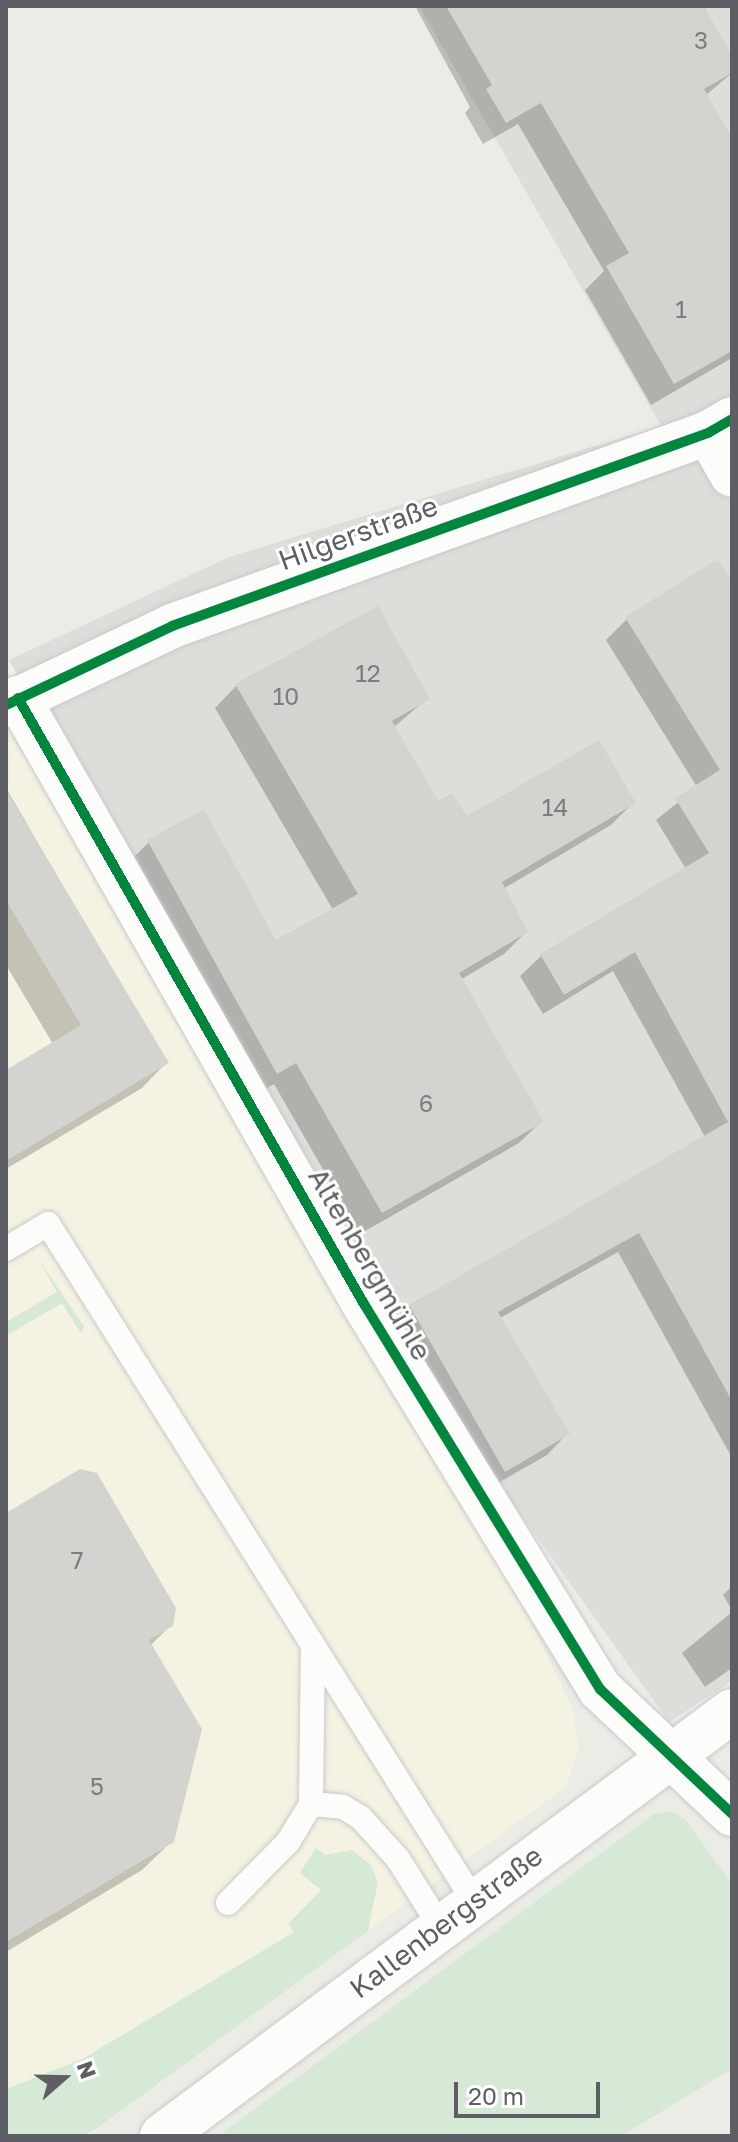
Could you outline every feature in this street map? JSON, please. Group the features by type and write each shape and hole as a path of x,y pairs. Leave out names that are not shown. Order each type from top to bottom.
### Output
{"street":[{"path":"720,426 732,475"},
{"name":"Hilgerstraße","path":"12,702 172,626 720,426"},
{"name":"Altenbergmühle","path":"12,702 364,1304 600,1689 671,1752 732,1814"},
{"name":"Kallenbergstraße","path":"162,2136 671,1752 732,1711"}],"lane":[{"path":"6,1249 48,1224 313,1649 457,1914"},
{"path":"228,1903 288,1842 311,1804 313,1649"},
{"path":"311,1804 343,1807 361,1818 398,1859 457,1914"}],"shaded area":[{"path":"419,6 732,6 732,1681 669,1722 383,1321 9,660 229,557 661,426"},
{"path":"9,660 383,1321 572,1707 579,1747 566,1787 87,2136 6,2136"},
{"path":"39,1260 84,1326 81,1334 62,1303 6,1336 6,1322 57,1292"},
{"path":"671,1811 685,1819 732,1884 732,2069 621,2136 218,2136 654,1814"},
{"path":"316,1848 325,1855 352,1850 371,1865 378,1882 368,1931 84,2136 6,2136 6,2089 82,2059 294,1932 288,1924 321,1890 300,1873"}],"building":[{"path":"446,6 704,6 732,56 732,73 704,89 732,138 732,351 674,384 606,266 629,253 541,103 506,123 486,89 492,85"},
{"path":"718,559 732,582 732,1401 639,1233 498,1312 570,1434 505,1472 409,1305 728,1122 635,952 564,995 540,954 709,853 675,798 720,770 625,617"},
{"path":"378,606 430,699 392,721 438,801 452,793 467,816 599,740 636,803 502,882 528,932 459,973 544,1122 382,1213 296,1063 277,1074 147,840 204,809 276,940 358,894 235,684"},
{"path":"6,790 169,1063 6,1161 6,1070 81,1025 6,900"},
{"path":"80,1469 97,1473 176,1608 173,1626 149,1640 202,1729 174,1842 6,1942 6,1513"}],"cycle path":[{"path":"6,705 172,626 708,433 732,419"},
{"path":"18,698 364,1304 600,1689 732,1814"}]}
